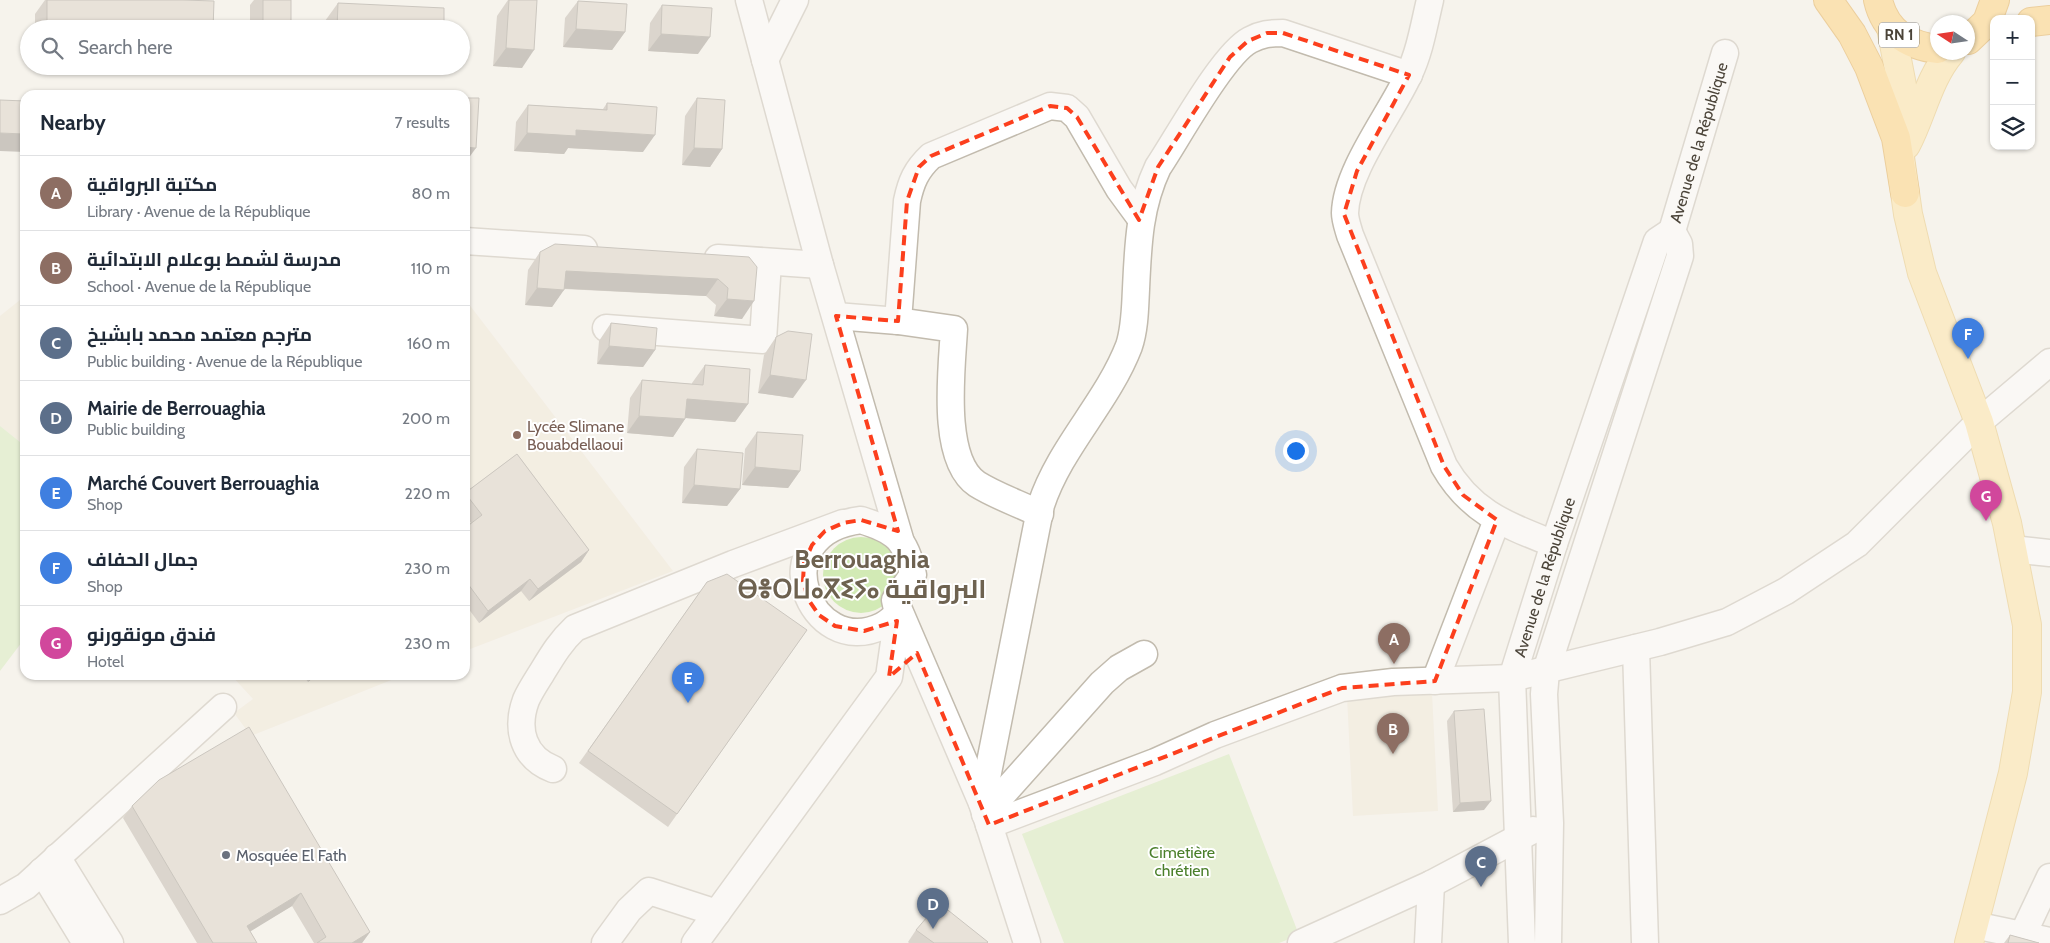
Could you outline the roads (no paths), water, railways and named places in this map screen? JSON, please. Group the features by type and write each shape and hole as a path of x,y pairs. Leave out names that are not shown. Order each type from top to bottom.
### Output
{"highway":[{"path":"1828,0 1852,34 1869,68 1896,138 1905,193"},
{"path":"1975,36 1987,22 1995,0"},
{"name":"RN 1","path":"1878,1 1883,16 1891,28 1905,40 1921,47 1930,48"},
{"path":"2035,22 2050,20"}],"main road":[{"path":"1891,28 1903,91 1900,157 1905,193 1922,273 1979,422 2012,549 2027,625 2027,692 2013,773 1971,934"},
{"path":"1900,157 1917,124 1936,75 1951,60"}],"street":[{"path":"749,0 820,265 900,539 910,556 913,575 897,607 883,626 864,631 853,631 835,626 819,615 808,599 803,581 804,563 812,545 825,531 843,523"},
{"path":"765,60 795,0"},
{"path":"1430,0 1417,54 1409,75 1357,171 1348,193 1344,214 1350,236 1444,466 1463,495 1497,520 1554,544"},
{"path":"985,814 1040,514 1048,484 1119,368 1129,344 1134,320 1141,219 1149,186 1158,167 1230,57 1248,41 1267,33 1283,33 1409,75"},
{"name":"Avenue de la République","path":"1522,943 1512,678 1554,544 1658,241 1672,231 1725,53"},
{"path":"898,321 907,201 911,182 919,167 931,156 1050,106 1067,108 1077,117 1119,189 1141,219"},
{"name":"Avenue de la République","path":"1548,943 1550,823 1544,694 1546,671 1680,256 1679,244 1672,231"},
{"path":"470,241 612,251"},
{"path":"690,256 820,265"},
{"path":"606,328 763,340 768,262"},
{"path":"836,316 954,328 951,417 959,458 967,473 976,484 1040,514"},
{"path":"985,814 1155,762 1215,735 1342,688 1435,681 1512,678 1636,648 1727,622 1786,591 1857,544 1979,422 2050,362"},
{"path":"553,769 540,764 530,755 523,739 522,719 526,700 560,641 576,628 733,564 843,523 861,520 885,527 900,539"},
{"path":"1435,681 1497,520"},
{"path":"2012,549 2050,553"},
{"path":"897,607 985,814 1027,943"},
{"path":"889,677 897,607"},
{"path":"1636,648 1645,943"},
{"path":"985,814 1102,683 1118,668 1144,654"},
{"path":"695,943 889,677 915,655 921,662"},
{"path":"0,901 26,886 223,707"},
{"path":"1301,943 1431,884 1519,837 1550,823"},
{"path":"49,864 86,943"},
{"path":"49,864 110,943"},
{"path":"2023,934 2050,876"},
{"path":"1428,943 1431,884"},
{"path":"606,943 629,910 649,891 717,913"},
{"path":"1971,934 2023,934 2050,941"}],"place":[{"name":"جمال الحفاف","path":"1968,359"},
{"name":"Lycée Slimane Bouabdellaoui","path":"517,435"},
{"name":"فندق مونقورنو","path":"1986,521"},
{"name":"مكتبة البرواقية","path":"1394,664"},
{"name":"Marché Couvert Berrouaghia","path":"688,703"},
{"name":"مدرسة لشمط بوعلام الابتدائية","path":"1393,754"},
{"name":"Mosquée El Fath","path":"226,855"},
{"name":"مترجم معتمد محمد بابشيخ","path":"1481,887"},
{"name":"Mairie de Berrouaghia","path":"933,929"}],"district":[{"name":"Berrouaghia ⴱⴻⵔⵡⴰⴳⵉⵢⴰ البرواقية","path":"862,574"}],"park label":[{"name":"Cimetière chrétien","path":"1182,861"}]}
